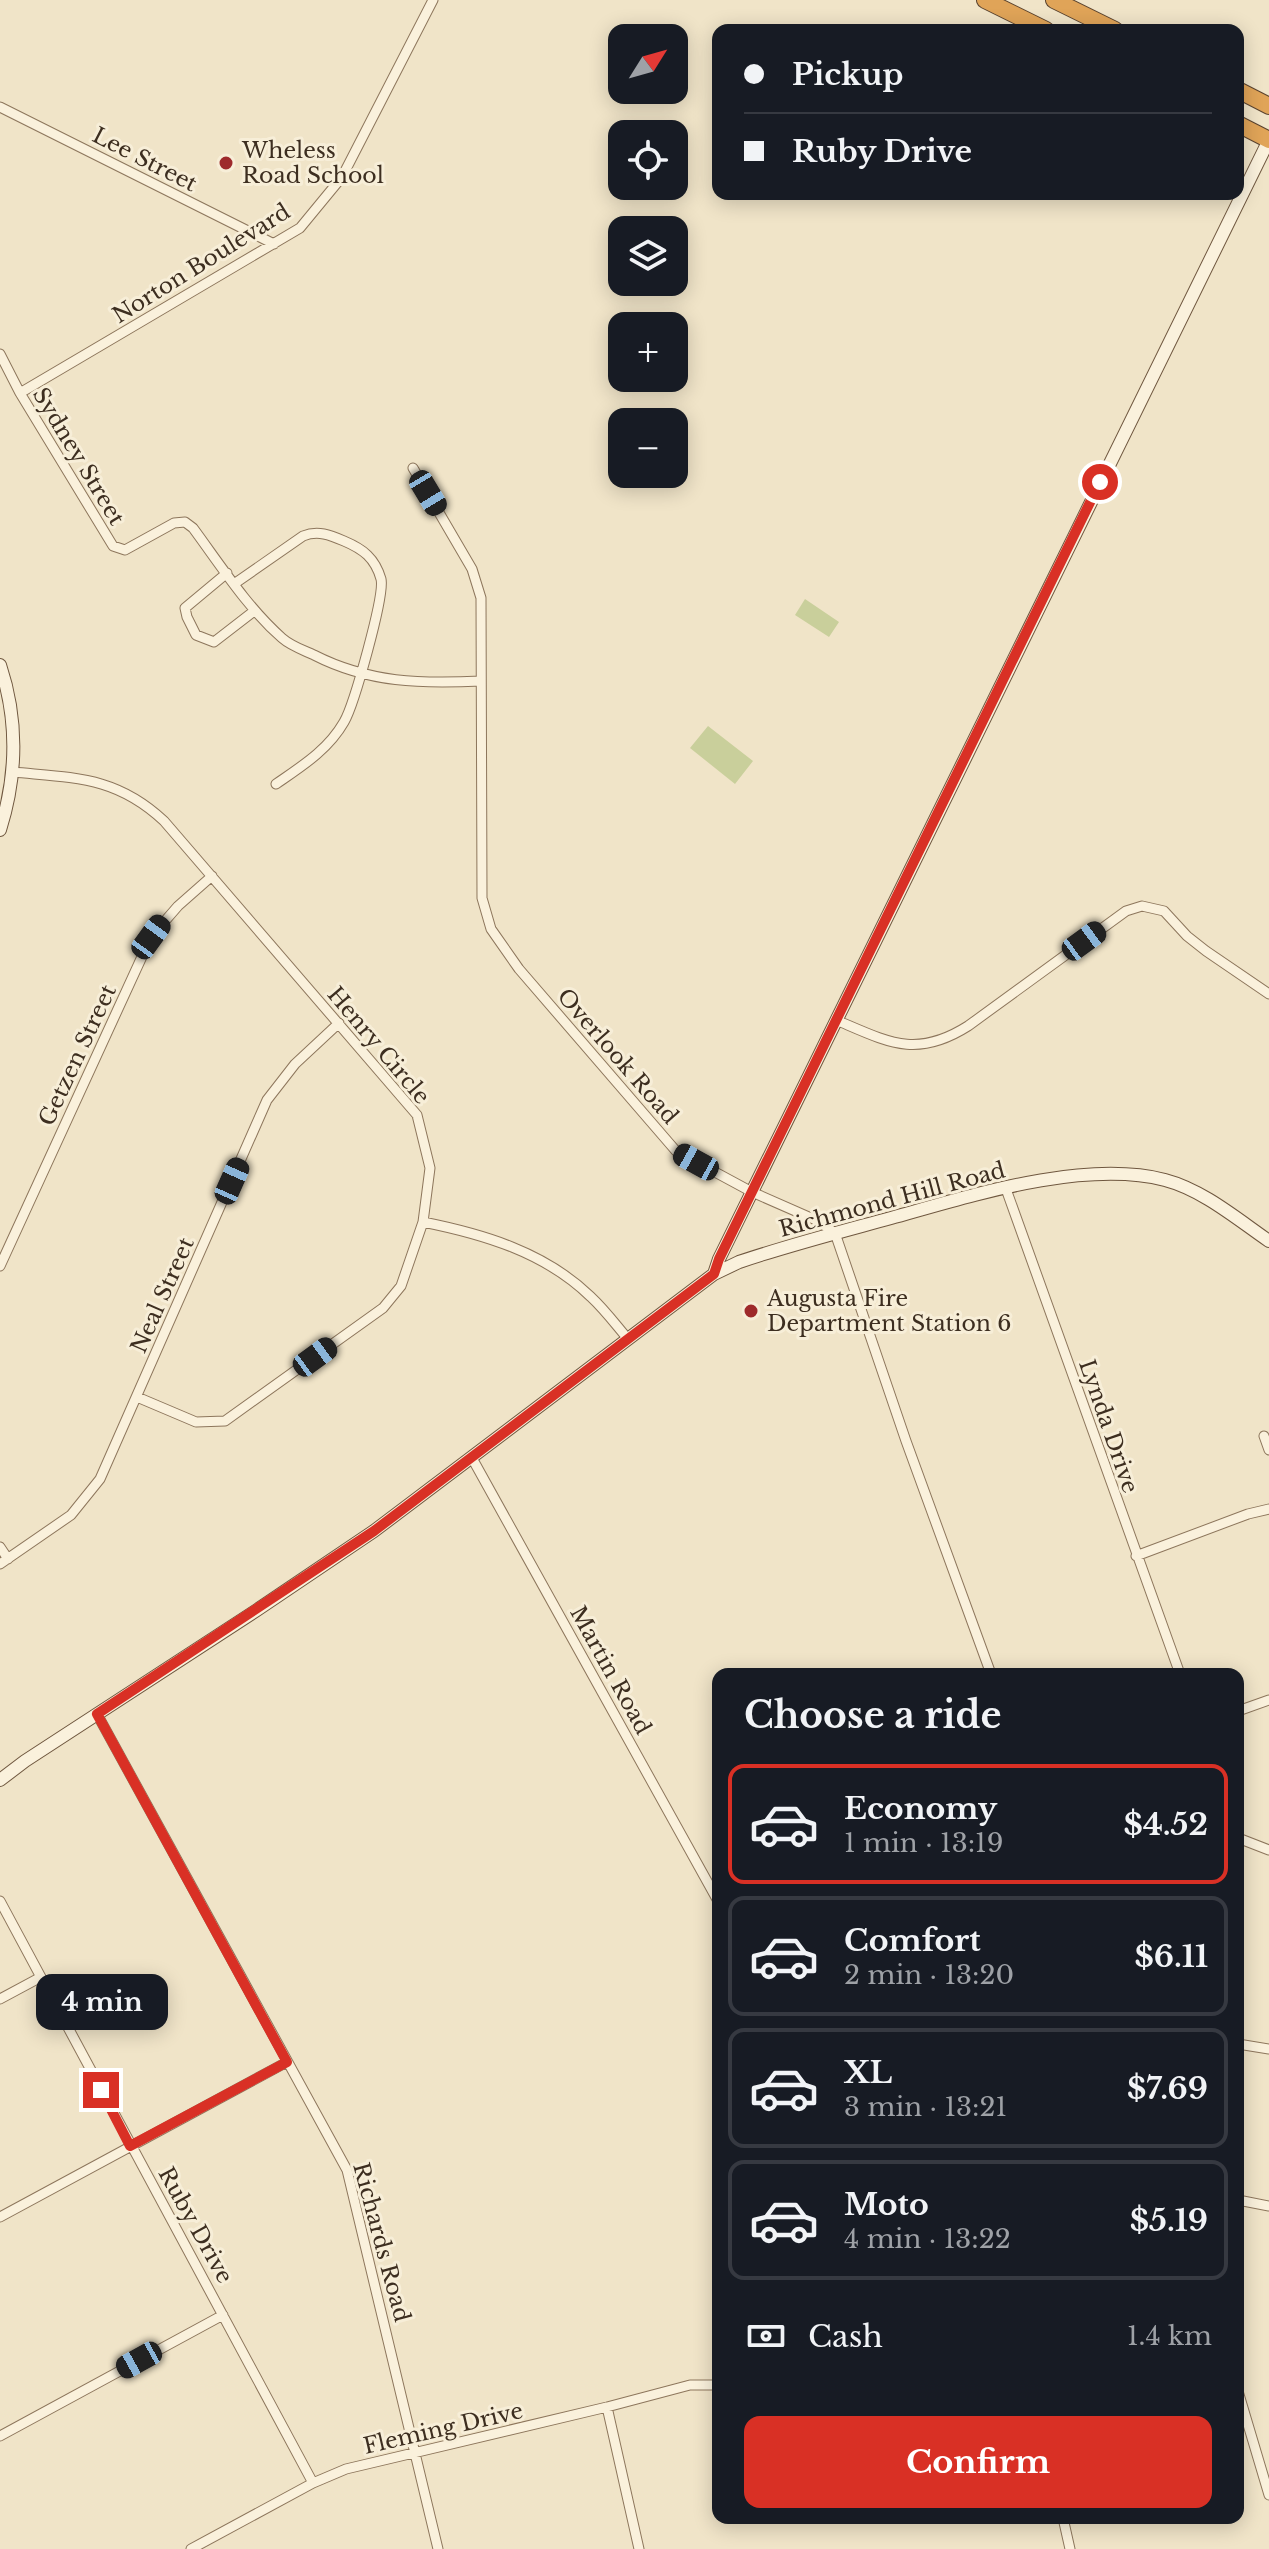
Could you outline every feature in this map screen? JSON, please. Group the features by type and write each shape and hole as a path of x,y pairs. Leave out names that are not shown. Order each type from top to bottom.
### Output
{"highway":[{"path":"985,0 1034,24"},
{"path":"1054,0 1103,24"},
{"path":"1244,93 1269,106"},
{"path":"1244,127 1269,140"}],"street":[{"name":"Norton Boulevard","path":"20,393 300,228 342,177 433,0"},
{"name":"Lee Street","path":"0,107 274,244"},
{"path":"1244,191 1269,140"},
{"path":"714,1274 1239,200"},
{"name":"Sydney Street","path":"0,354 20,393 113,546 125,550 174,523 185,522 227,573"},
{"name":"Overlook Road","path":"413,468 472,569 481,598 482,898 491,929 519,969 676,1151 752,1192 818,1221 835,1233"},
{"path":"234,584 311,533 327,534 364,549 375,563 382,583 354,702 345,722 328,745 276,784"},
{"path":"254,611 214,642 196,635 185,608 227,573 254,611 285,641 335,666 383,679 423,684 481,681"},
{"path":"0,665 13,729 13,772 0,830"},
{"name":"Henry Circle","path":"13,772 88,779 120,790 154,812 417,1115 430,1168 423,1222 401,1286 383,1308 225,1421 196,1422 137,1397"},
{"name":"Getzen Street","path":"0,1266 151,937 178,906 212,876"},
{"path":"836,1020 890,1043 925,1045 951,1037 1133,908 1142,906 1164,911 1187,936 1269,994"},
{"name":"Neal Street","path":"4,1562 71,1515 100,1479 267,1100 295,1064 339,1023"},
{"name":"Richmond Hill Road","path":"0,1780 364,1538 714,1274 756,1256 1006,1189 1090,1175 1117,1174 1157,1178 1195,1193 1269,1241"},
{"name":"Lynda Drive","path":"1006,1189 1178,1668"},
{"path":"423,1222 474,1232 534,1257 590,1295 628,1339"},
{"path":"835,1233 906,1441 989,1668"},
{"path":"1264,1436 1269,1450"},
{"name":"Martin Road","path":"472,1458 712,1890"},
{"path":"1136,1556 1269,1509"},
{"path":"0,1547 4,1562"},
{"path":"1244,1709 1269,1700"},
{"name":"Richards Road","path":"97,1714 337,2150 351,2181 438,2549"},
{"path":"1244,1840 1269,1850"},
{"name":"Ruby Drive","path":"0,1901 313,2483"},
{"path":"0,1999 41,1977"},
{"path":"1244,2045 1269,2049"},
{"path":"0,2217 287,2062"},
{"path":"1244,2201 1269,2206"},
{"path":"0,2436 223,2315"},
{"name":"Fleming Drive","path":"191,2549 313,2483 346,2469 690,2385 712,2385"},
{"path":"607,2407 639,2549"},
{"path":"1244,2411 1269,2495"},
{"path":"1064,2524 1070,2549"}],"green space":[{"path":"805,599 839,622 829,637 795,615"},
{"path":"708,726 753,761 735,784 690,748"}],"place":[{"name":"Wheless Road School","path":"226,163"},
{"name":"Augusta Fire Department Station 6","path":"751,1311"}],"route":[{"path":"101,2090 130,2146 287,2062 97,1714 374,1531 714,1274 1100,482"}]}
